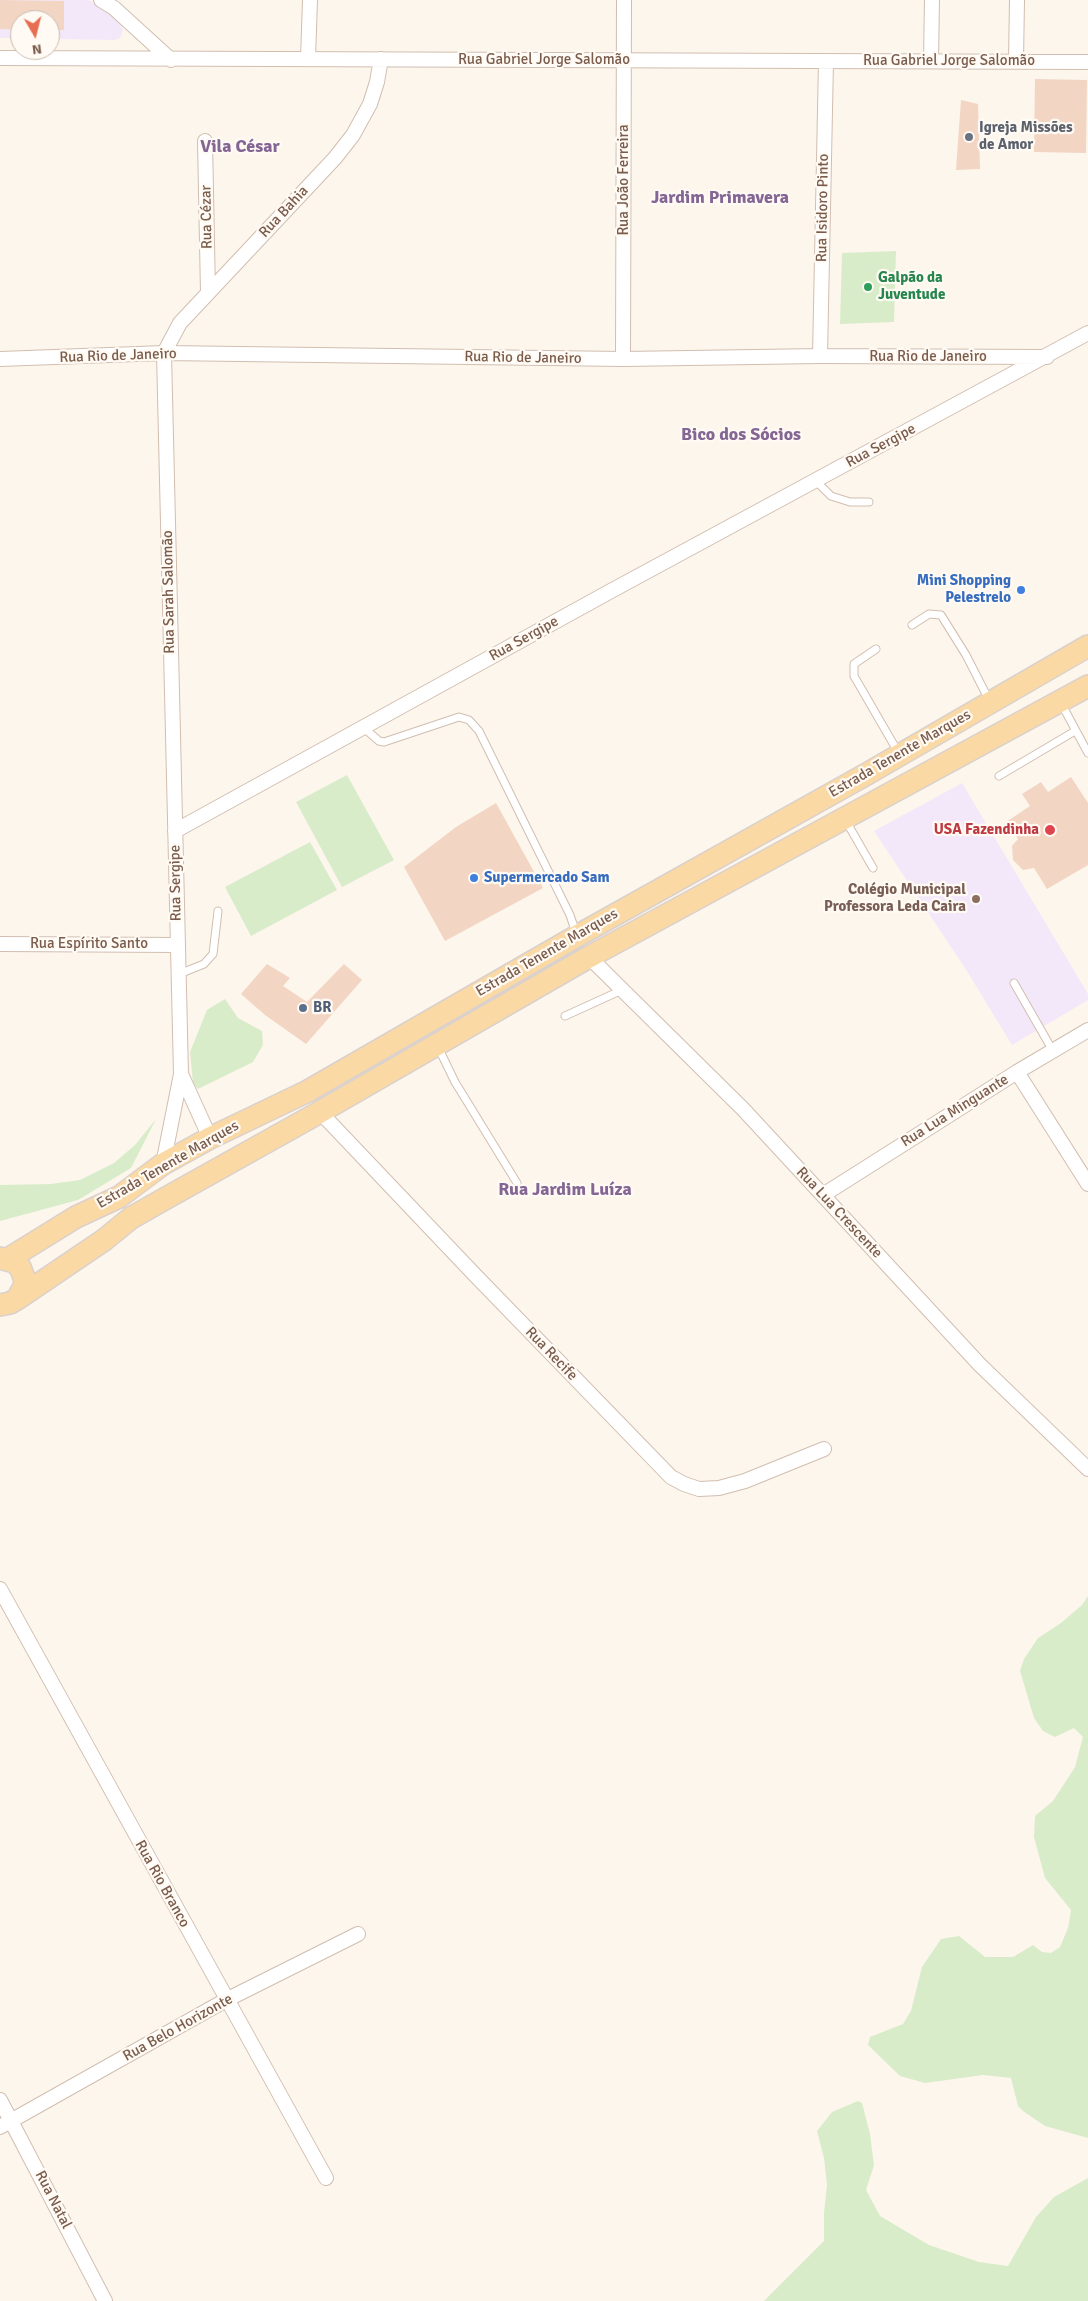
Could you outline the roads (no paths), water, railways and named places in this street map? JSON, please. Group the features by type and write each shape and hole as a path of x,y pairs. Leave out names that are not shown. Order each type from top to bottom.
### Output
{"main road":[{"name":"Estrada Tenente Marques","path":"3,1258 76,1217 118,1197 163,1164 210,1138 308,1091 577,936 900,755 1088,646"},
{"name":"Estrada Tenente Marques","path":"9,1302 104,1240 131,1218 589,957 845,820 908,783 1088,686"},
{"path":"168,1197 177,1184 214,1163 210,1138"},
{"path":"3,1258 20,1267 25,1280 24,1287 9,1302"}],"street":[{"path":"101,0 114,8 171,60"},
{"path":"308,59 310,0"},
{"name":"Rua João Ferreira","path":"623,359 624,0"},
{"path":"931,61 932,0"},
{"path":"1016,61 1017,0"},
{"name":"Rua Gabriel Jorge Salomão","path":"0,58 1088,62"},
{"name":"Rua Bahia","path":"164,353 180,324 335,158 353,135 370,104 377,82 381,59"},
{"name":"Rua Isidoro Pinto","path":"820,356 826,61"},
{"name":"Rua Cézar","path":"206,141 208,293"},
{"name":"Rua Sergipe","path":"163,1164 181,1074 175,831 609,592 1088,333"},
{"name":"Rua Rio de Janeiro","path":"0,359 164,353 623,359 820,356 1046,357"},
{"name":"Rua Sarah Salomão","path":"164,353 175,831"},
{"name":"Rua Espírito Santo","path":"0,944 178,945"},
{"name":"Rua Lua Crescente","path":"589,957 743,1109 980,1365 1088,1469"},
{"name":"Rua Lua Minguante","path":"823,1195 1017,1072 1088,1030"},
{"path":"1017,1072 1088,1184"},
{"name":"Rua Sergipe","path":"181,1074 210,1138"},
{"name":"Rua Recife","path":"320,1112 671,1477 700,1489 720,1488 745,1481 824,1449"},
{"name":"Rua Rio Branco","path":"0,1589 326,2178"},
{"name":"Rua Belo Horizonte","path":"6,2124 226,2000 358,1934"},
{"name":"Rua Natal","path":"0,2100 6,2124 105,2301"}],"lane":[{"path":"816,481 831,496 850,502 869,502"},
{"path":"912,625 929,614 941,615 966,655 990,702"},
{"path":"876,649 854,664 854,676 900,755"},
{"path":"1060,701 1088,753"},
{"path":"364,728 378,741 384,742 459,717 469,720 479,731 570,915 577,936"},
{"path":"999,776 1075,731"},
{"path":"845,820 873,868"},
{"path":"179,974 204,964 213,954 218,911"},
{"path":"1014,983 1053,1051"},
{"path":"566,1016 622,990"},
{"path":"437,1045 455,1082 517,1183"}],"place":[{"name":"Igreja Missões de Amor","path":"969,137"},
{"name":"Galpão da Juventude","path":"868,287"},
{"name":"Mini Shopping Pelestrelo","path":"1021,590"},
{"name":"USA Fazendinha","path":"1050,830"},
{"name":"Supermercado Sam","path":"474,878"},
{"name":"Colégio Municipal Professora Leda Caira","path":"976,899"},
{"name":"BR","path":"303,1008"}],"district":[{"name":"Vila César","path":"240,147"},
{"name":"Jardim Primavera","path":"720,198"},
{"name":"Bico dos Sócios","path":"741,435"},
{"name":"Rua Jardim Luíza","path":"565,1190"}]}
